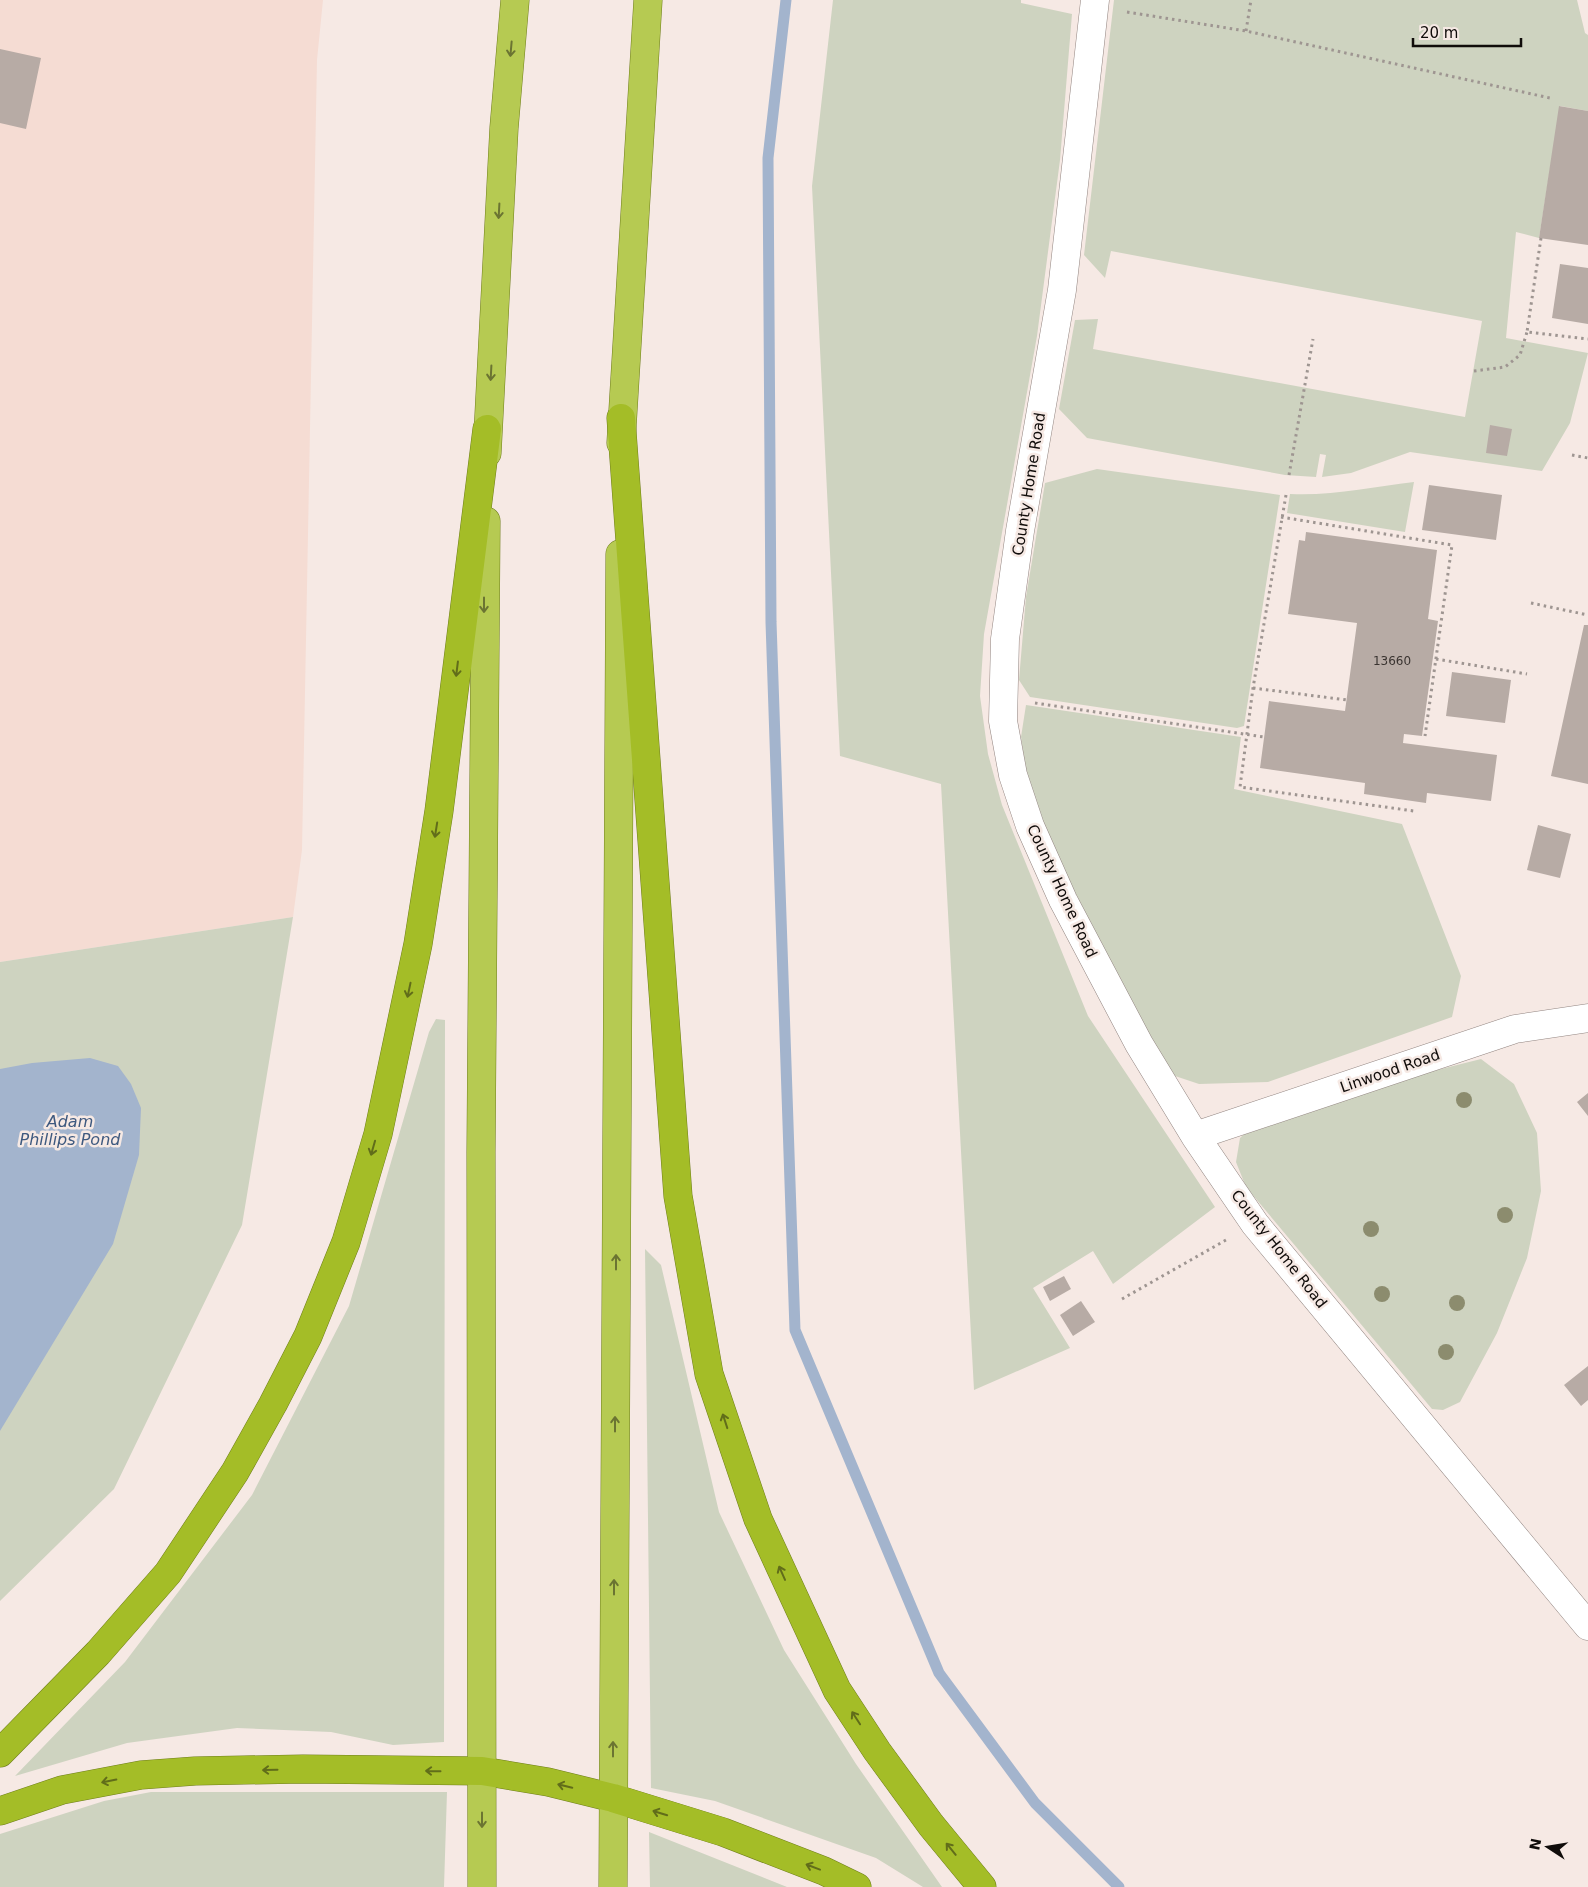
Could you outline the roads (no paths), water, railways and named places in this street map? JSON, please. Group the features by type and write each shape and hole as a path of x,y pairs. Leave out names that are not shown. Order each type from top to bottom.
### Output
{"highway":[{"path":"482,1887 481,1143 484,586 487,429 504,128 515,0"},
{"path":"613,1887 621,418 648,0"},
{"path":"621,418 678,1196 709,1374 758,1519 837,1690 931,1825 982,1887"},
{"path":"0,1753 98,1653 168,1572 234,1472 274,1404 308,1336 346,1242 378,1134 418,944 439,811 487,429"},
{"path":"0,1811 62,1790 141,1775 195,1771 303,1769 482,1771 548,1782 612,1798 723,1832 824,1871 857,1887"}],"street":[{"name":"County Home Road","path":"1094,3 1062,290 1020,532 1005,639 1002,698 1003,721 1013,775 1030,826 1063,900 1134,1035 1195,1136 1255,1224 1588,1626"},
{"name":"Linwood Road","path":"1195,1136 1515,1029 1588,1018"}],"water":[{"name":"Adam Phillips Pond","path":"90,1058 118,1066 131,1084 141,1108 139,1155 113,1244 0,1431 0,1069 32,1063"}],"waterway":[{"path":"786,0 768,158 771,622 795,1330 939,1673 1035,1803 1119,1887"}]}
